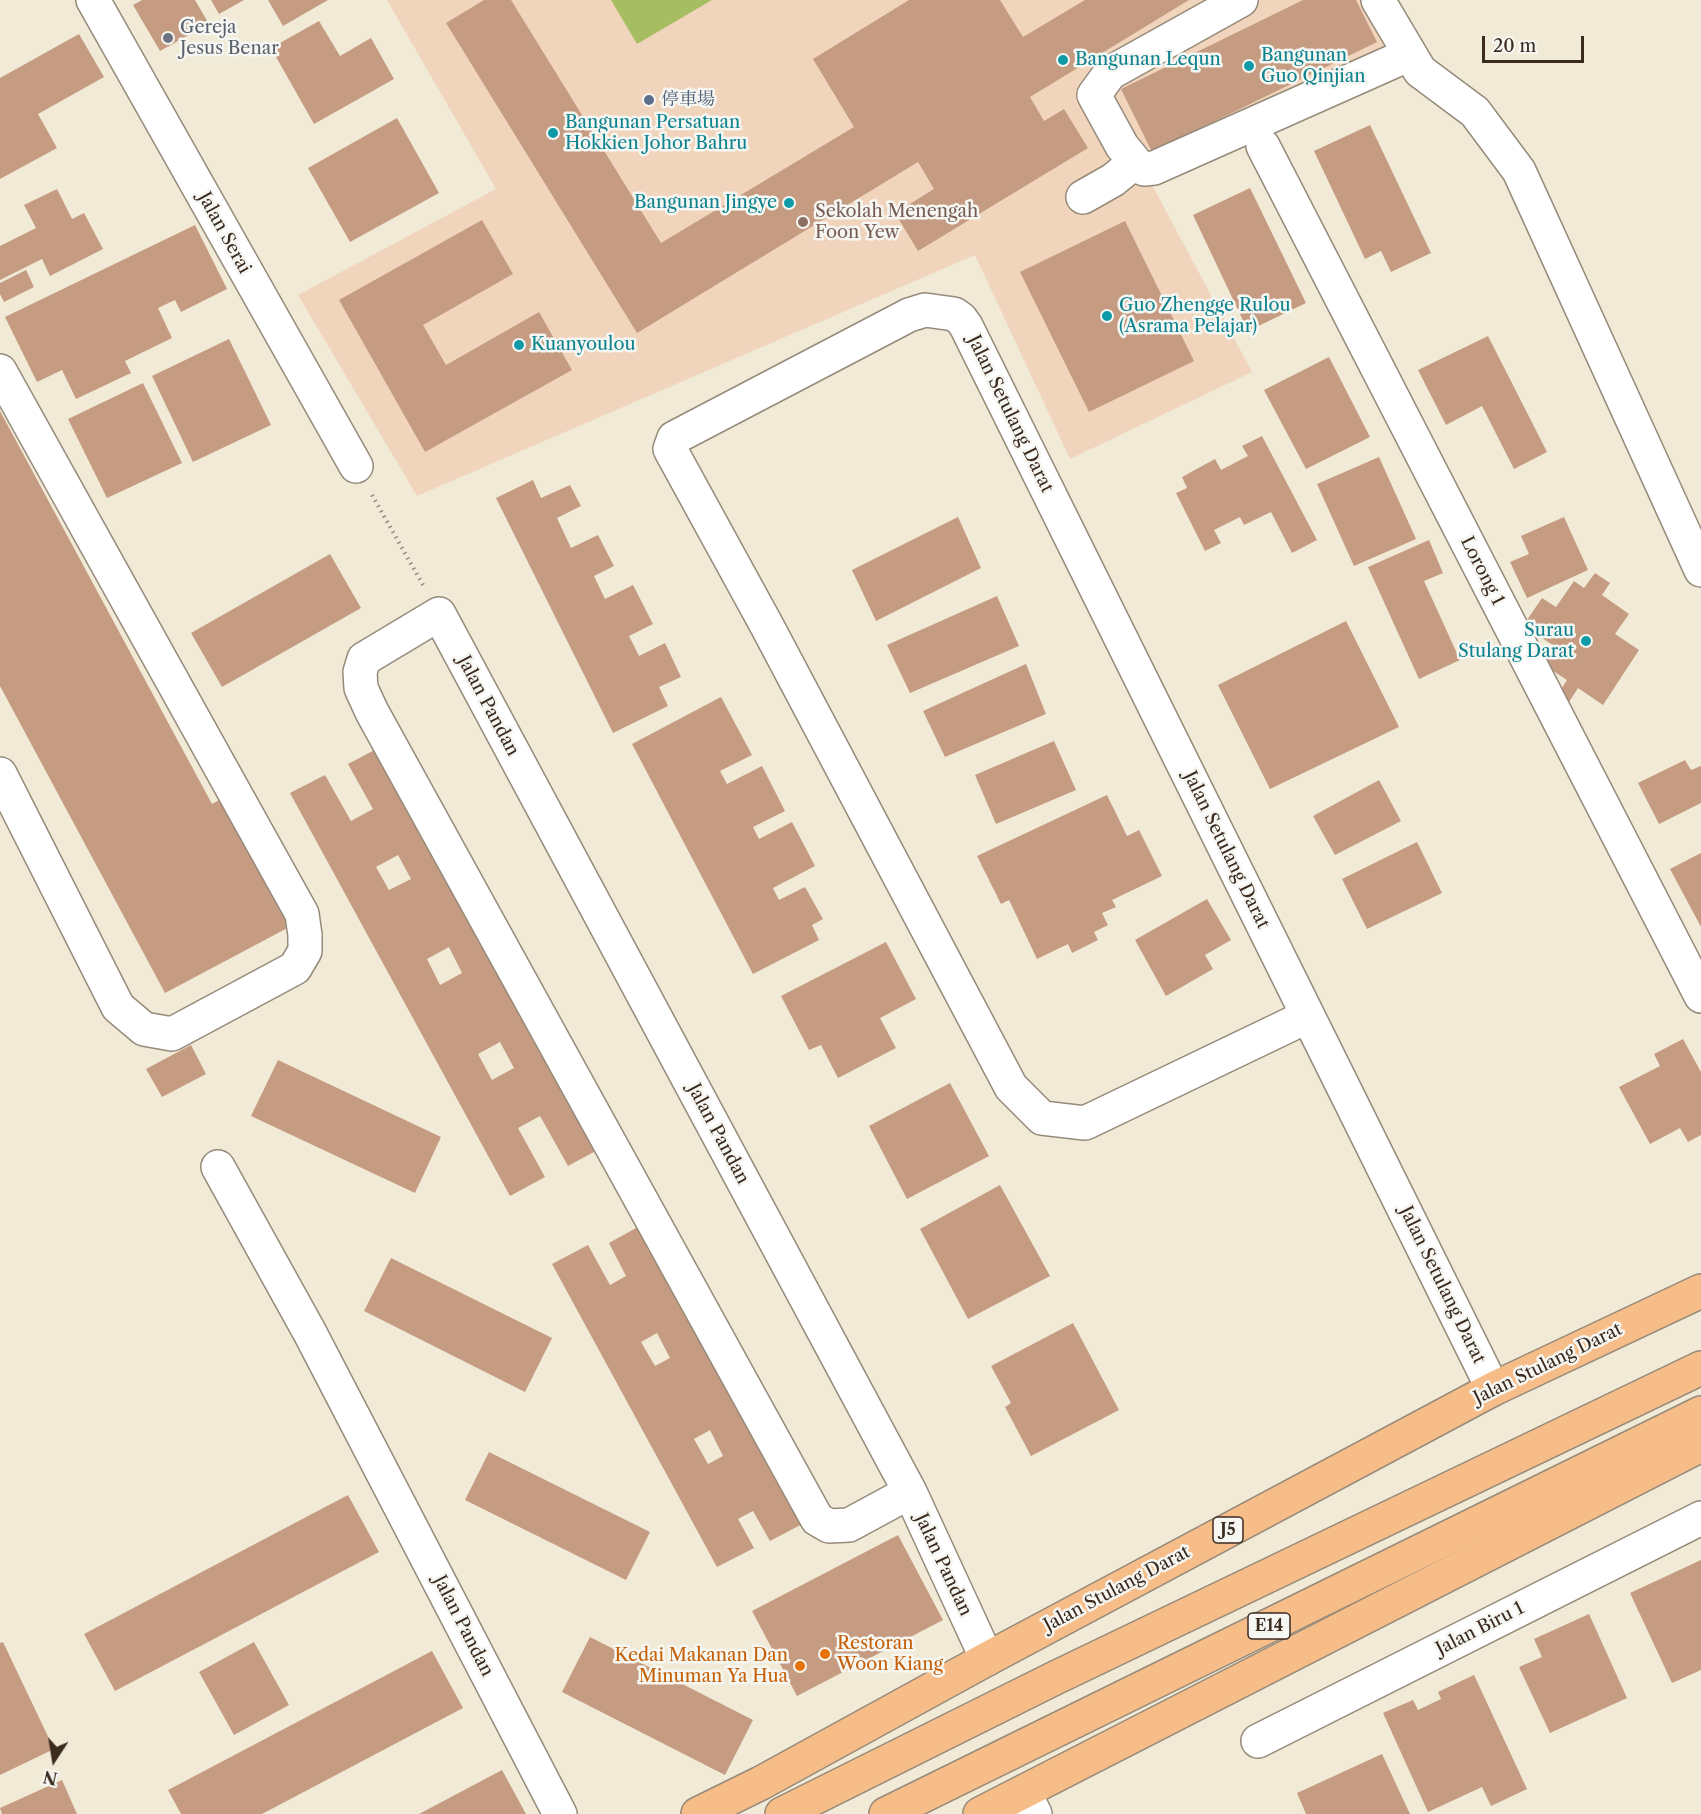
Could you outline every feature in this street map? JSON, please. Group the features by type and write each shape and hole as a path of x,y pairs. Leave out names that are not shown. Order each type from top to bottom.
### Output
{"main road":[{"name":"Jalan Stulang Darat","path":"698,1814 761,1783 987,1659 1493,1389 1701,1292"},
{"name":"E14","path":"782,1814 1055,1678 1701,1368"},
{"name":"E14","path":"886,1814 1701,1413"},
{"path":"980,1814 1030,1803 1701,1445"}],"street":[{"name":"Jalan Serai","path":"93,0 363,480"},
{"path":"1241,0 1110,73 1094,95 1122,146 1144,169 1154,168 1410,54"},
{"path":"1378,0 1420,71 1475,112 1519,171 1701,570"},
{"name":"Lorong 1","path":"1263,146 1701,996"},
{"path":"1083,197 1113,180 1135,162"},
{"name":"Jalan Setulang Darat","path":"1308,1016 1085,1123 1042,1118 1011,1087 778,647 670,449 674,438 909,315 925,310 954,314 966,326 1493,1389"},
{"path":"0,371 302,914 305,951 295,968 172,1034 144,1029 118,1007 0,774"},
{"name":"Jalan Pandan","path":"910,1492 849,1525 829,1526 817,1519 372,712 361,688 360,672 364,659 439,614 910,1492 987,1659"},
{"name":"Jalan Pandan","path":"218,1167 310,1333 560,1814"},
{"name":"Jalan Biru 1","path":"1258,1741 1701,1518"}],"path":[{"path":"363,480 410,562"}],"shaded area":[{"name":"Sekolah Menengah Foon Yew","path":"387,0 1395,0 1426,58 1151,183 1252,372 1070,459 975,255 417,496 298,295 496,189"}],"green space":[{"path":"611,0 712,0 637,44"}],"building":[{"name":"Gereja Jesus Benar","path":"142,0 195,0 209,24 160,51 133,5"},
{"path":"211,0 244,0 219,14"},
{"path":"268,0 328,0 283,26"},
{"path":"484,0 511,0 661,243 854,127 813,59 909,0 1000,0 1023,37 1085,0 1189,0 1030,97 1044,121 1064,109 1088,148 918,251 895,213 934,189 918,162 637,333 446,23"},
{"name":"Bangunan Guo Qinjian","path":"1303,0 1356,0 1377,42 1152,152 1121,89"},
{"path":"319,21 340,56 371,38 394,79 314,124 271,48"},
{"path":"79,34 104,77 38,114 57,148 0,179 0,78"},
{"path":"397,118 439,193 350,242 308,168"},
{"path":"1370,125 1431,253 1391,272 1381,251 1365,259 1314,151"},
{"path":"1250,188 1306,303 1248,331 1193,215"},
{"path":"57,189 72,219 84,213 103,249 50,276 42,259 0,280 0,246 36,228 24,205"},
{"name":"Kuanyoulou","path":"482,220 513,274 423,325 446,365 539,312 572,370 425,452 339,300"},
{"name":"Guo Zhengge Rulou (Asrama Pelajar)","path":"1125,221 1194,361 1089,412 1020,272"},
{"path":"195,225 227,289 181,312 175,300 158,308 172,338 125,361 131,373 76,399 62,370 37,382 5,317"},
{"path":"26,270 34,287 4,302 0,294 0,283"},
{"path":"1488,336 1547,452 1514,469 1482,406 1446,425 1418,370"},
{"path":"229,339 271,425 193,462 152,376"},
{"path":"1329,357 1370,437 1306,469 1264,390"},
{"path":"143,383 182,463 107,498 68,419"},
{"path":"0,411 212,804 226,796 295,924 165,993 0,686"},
{"path":"1262,436 1317,540 1292,553 1271,512 1244,525 1240,517 1214,530 1221,543 1205,551 1176,493 1187,488 1182,477 1215,459 1221,470 1248,456 1242,446"},
{"path":"1379,457 1416,539 1354,566 1317,484"},
{"path":"533,480 541,498 570,485 581,506 557,518 571,548 598,535 614,566 594,576 605,599 633,585 653,624 629,636 639,656 665,643 681,677 659,687 668,706 613,733 496,498"},
{"path":"958,517 981,568 876,621 852,570"},
{"path":"1564,517 1588,570 1527,598 1510,562 1529,554 1521,536"},
{"path":"1429,540 1443,573 1424,581 1460,660 1419,679 1368,567"},
{"path":"330,554 361,608 222,687 191,633"},
{"name":"Surau Stulang Darat","path":"1595,573 1610,583 1602,595 1629,614 1615,634 1639,650 1603,705 1578,688 1569,702 1558,694 1567,680 1544,665 1556,647 1523,626 1542,598 1556,607 1574,581 1584,588"},
{"path":"997,596 1019,646 910,693 887,645"},
{"path":"1346,621 1399,727 1270,789 1218,685"},
{"path":"1026,664 1046,714 945,757 923,711"},
{"path":"721,697 752,755 720,771 727,784 762,766 785,811 753,827 759,839 792,822 815,866 773,888 779,900 805,887 823,919 812,925 819,940 753,974 632,744"},
{"path":"1054,741 1076,790 996,824 975,775"},
{"path":"384,745 603,1147 568,1166 540,1116 518,1128 545,1177 510,1196 290,793 325,775 351,821 373,809 348,764","holes":["398,855 411,879 389,890 376,867","449,947 462,973 440,985 427,959","500,1042 514,1068 492,1080 478,1054"]},
{"path":"1685,760 1691,770 1701,766 1701,803 1659,824 1638,783"},
{"path":"1379,780 1401,821 1335,855 1313,816"},
{"path":"1107,795 1127,836 1139,830 1162,876 1112,900 1116,907 1102,913 1108,925 1094,932 1098,940 1072,953 1068,944 1037,959 1009,900 1001,904 977,856"},
{"path":"1417,842 1442,893 1367,929 1342,879"},
{"path":"1701,853 1701,927 1670,869"},
{"path":"1207,899 1231,940 1205,955 1213,969 1166,996 1135,940"},
{"path":"886,942 916,999 880,1018 896,1048 838,1078 821,1045 809,1050 781,996"},
{"path":"1683,1039 1701,1072 1701,1135 1688,1142 1680,1128 1650,1144 1619,1087 1660,1066 1654,1054"},
{"path":"191,1045 206,1074 162,1097 146,1069"},
{"path":"278,1060 441,1137 415,1193 251,1116"},
{"path":"950,1083 989,1156 907,1199 869,1126"},
{"path":"1000,1185 1050,1276 968,1319 920,1229"},
{"path":"647,1222 808,1521 770,1541 753,1511 738,1519 754,1548 717,1567 552,1264 588,1245 610,1285 626,1276 609,1243","holes":["657,1333 670,1358 655,1366 641,1342","710,1430 723,1456 708,1464 694,1439"]},
{"path":"391,1258 552,1338 525,1392 364,1311"},
{"path":"1073,1323 1119,1410 1031,1456 1005,1407 1011,1403 991,1366"},
{"path":"489,1452 650,1532 626,1580 465,1500"},
{"path":"348,1495 379,1552 115,1691 84,1634"},
{"path":"898,1535 943,1620 797,1696 752,1611"},
{"path":"1701,1560 1701,1670 1672,1683 1630,1593"},
{"path":"1589,1614 1627,1698 1550,1733 1519,1667 1542,1657 1534,1639"},
{"path":"590,1637 753,1720 725,1775 562,1692"},
{"path":"3,1642 54,1749 0,1775 0,1643"},
{"path":"254,1642 289,1705 234,1735 199,1672"},
{"path":"432,1651 463,1708 262,1814 181,1814 168,1790"},
{"path":"1474,1675 1527,1789 1491,1806 1482,1787 1428,1812 1383,1713 1413,1700 1418,1710 1441,1699 1438,1692"},
{"path":"1382,1754 1410,1814 1306,1814 1297,1793"},
{"path":"502,1770 526,1814 419,1814"},
{"path":"62,1780 77,1814 2,1814 0,1808"}],"place":[{"name":"Gereja Jesus Benar","path":"168,38"},
{"name":"Bangunan Lequn","path":"1063,60"},
{"name":"Bangunan Guo Qinjian","path":"1249,66"},
{"name":"停車場","path":"649,100"},
{"name":"Bangunan Persatuan Hokkien Johor Bahru","path":"553,133"},
{"name":"Bangunan Jingye","path":"789,203"},
{"name":"Sekolah Menengah Foon Yew","path":"803,222"},
{"name":"Guo Zhengge Rulou (Asrama Pelajar)","path":"1107,316"},
{"name":"Kuanyoulou","path":"519,345"},
{"name":"Surau Stulang Darat","path":"1586,641"},
{"name":"Restoran Woon Kiang","path":"825,1654"},
{"name":"Kedai Makanan Dan Minuman Ya Hua","path":"800,1666"}]}
